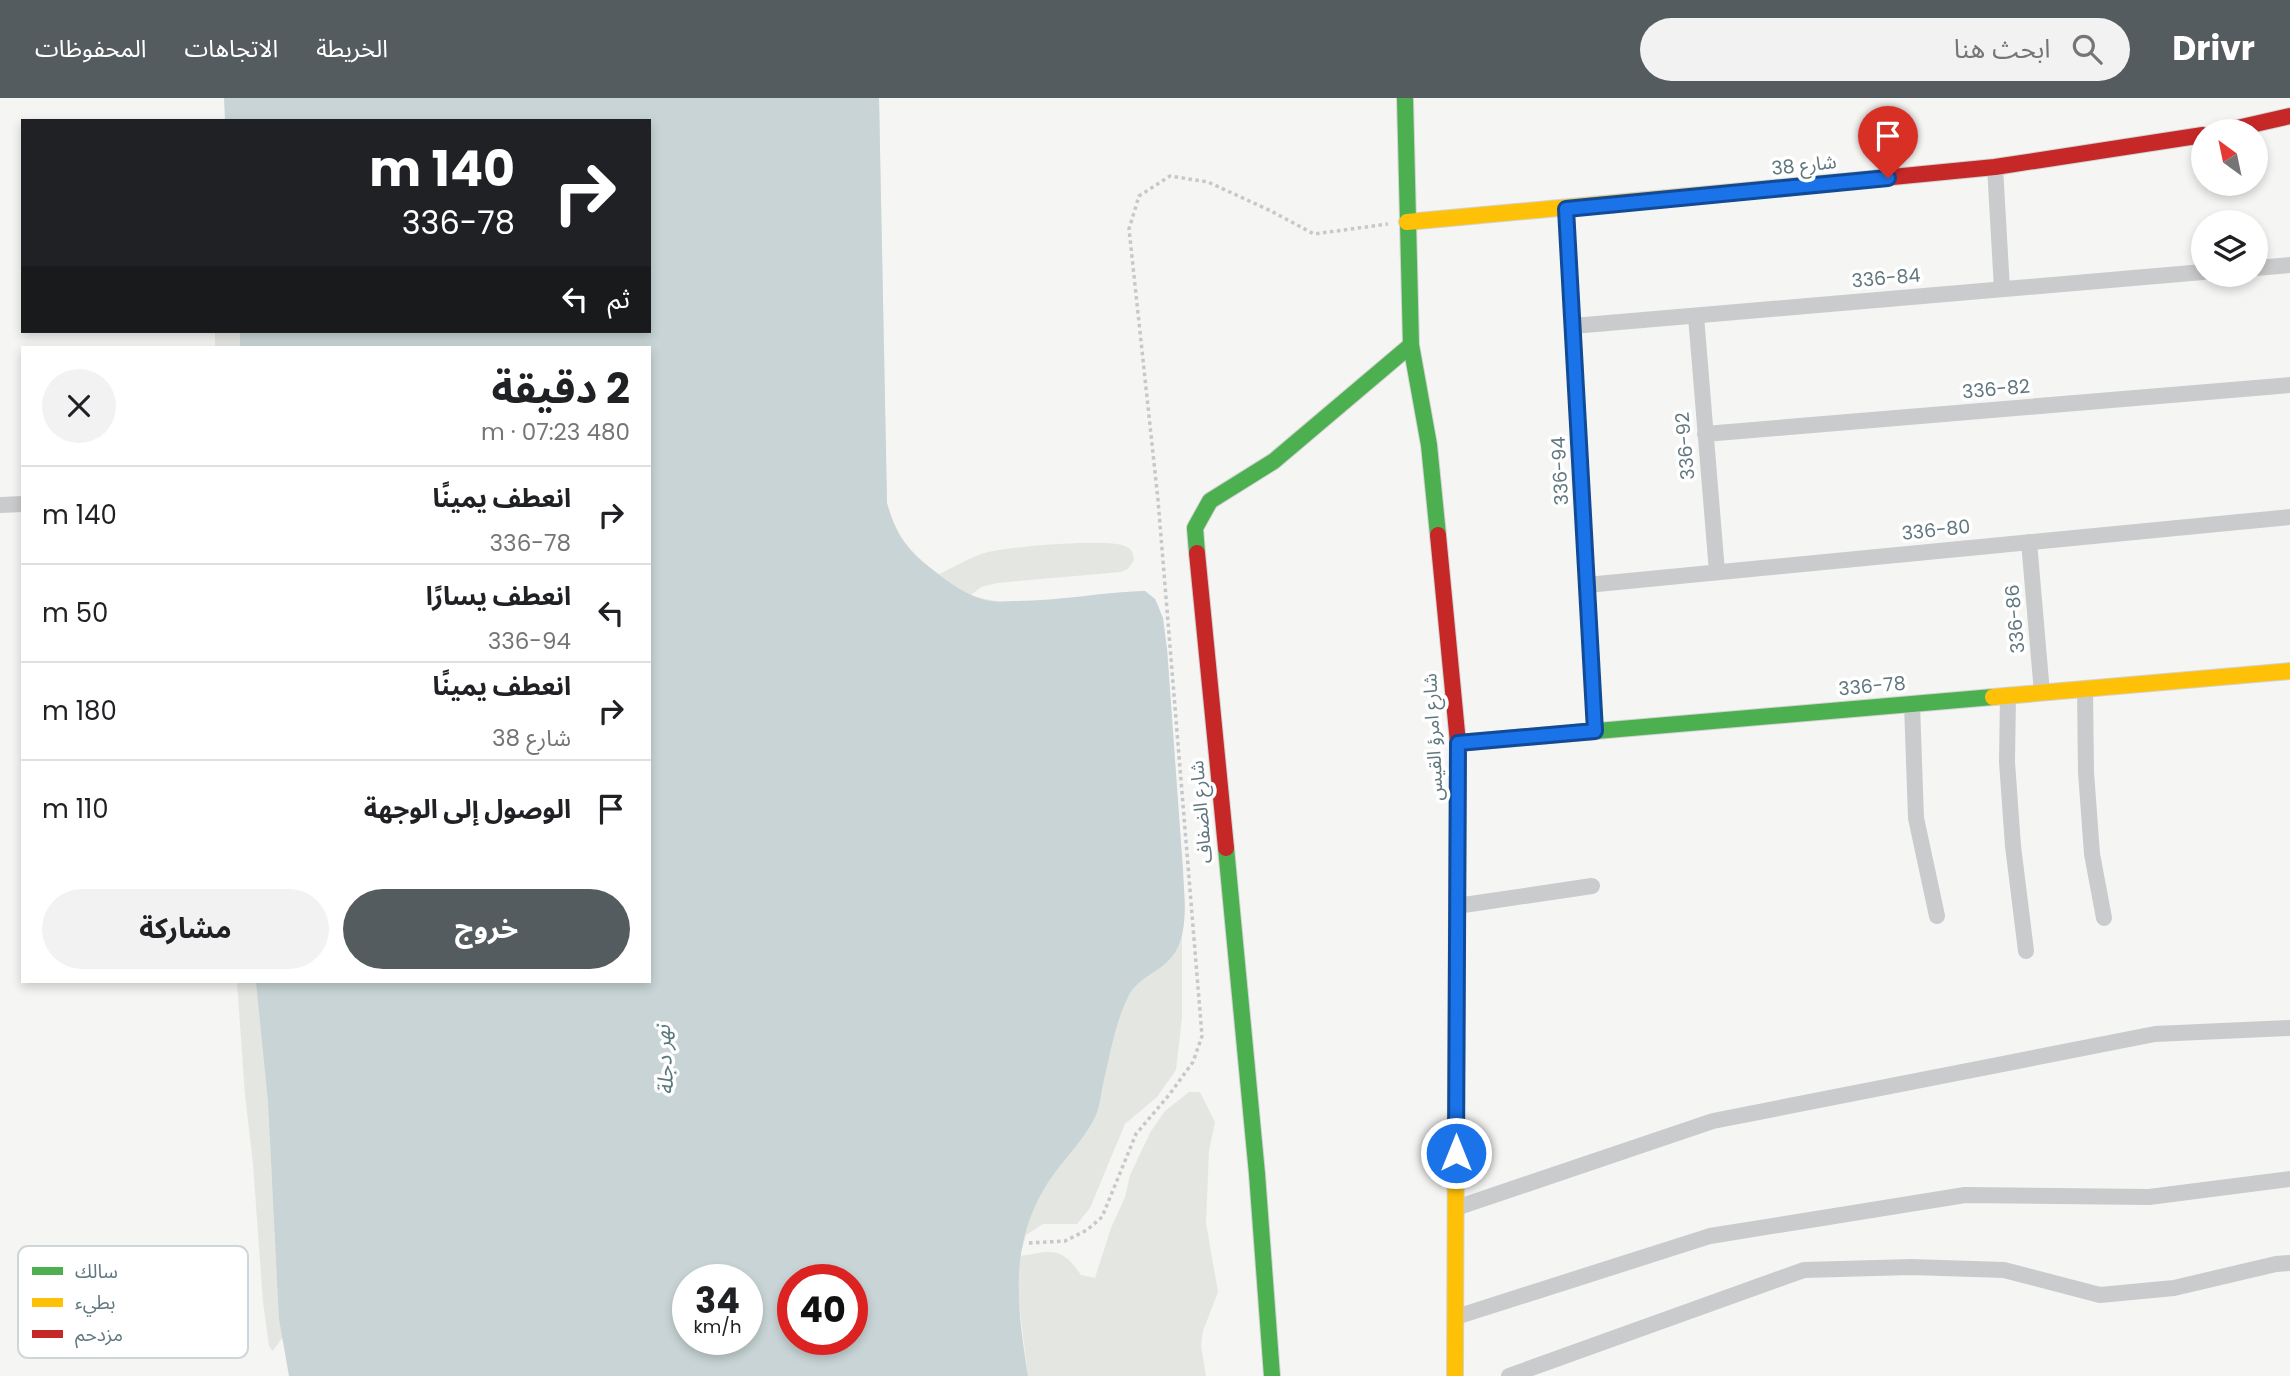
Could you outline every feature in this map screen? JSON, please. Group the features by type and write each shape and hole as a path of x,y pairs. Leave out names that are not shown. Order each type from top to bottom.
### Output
{"street":[{"name":"شارع امرؤ القيس","path":"1405,98 1411,345 1429,445 1458,743 1455,1376"},
{"path":"2268,121 2290,116"},
{"name":"شارع 38","path":"1407,222 1995,167 2191,137"},
{"path":"1995,167 2002,289"},
{"name":"336-94","path":"1566,209 1595,731"},
{"path":"2268,267 2290,265"},
{"name":"336-84","path":"1573,326 2191,273"},
{"name":"336-92","path":"1696,316 1717,572"},
{"name":"شارع الضفاف","path":"1272,1376 1257,1174 1195,528 1210,501 1274,461 1411,345"},
{"name":"336-82","path":"1705,435 2290,385"},
{"path":"0,505 21,504"},
{"name":"336-80","path":"1587,585 2290,517"},
{"name":"336-86","path":"2029,542 2042,693"},
{"name":"336-78","path":"1458,743 2290,671"},
{"path":"2085,689 2091,854 2104,918"},
{"path":"2008,695 2007,762 2025,951"},
{"path":"1912,704 1916,818 1937,916"},
{"path":"1457,906 1592,886"},
{"path":"1456,1208 1713,1121 2154,1034 2290,1028"},
{"path":"1455,1317 1710,1236 1965,1195 2150,1197 2290,1179"},
{"path":"1509,1376 1804,1270 1911,1267 2004,1270 2100,1295 2175,1288 2290,1263"}],"path":[{"path":"1029,1243 1065,1241 1087,1230 1102,1217 1136,1134 1194,1062 1202,1036 1158,500 1129,229 1139,196 1170,176 1208,183 1314,233 1407,222"}],"shaded area":[{"path":"879,98 887,503 895,526 913,552 939,574 975,557 999,550 1082,543 1118,544 1127,547 1132,551 1134,560 1128,569 1121,572 997,583 981,587 971,595 990,600 1033,602 1145,591 1155,599 1159,607 1167,649 1185,905 1182,937 1182,1018 1176,1070 1157,1097 1125,1124 1090,1208 1077,1224 1043,1224 1026,1235 1020,1256 1055,1252 1074,1265 1081,1275 1095,1278 1111,1228 1125,1197 1130,1175 1151,1131 1165,1111 1189,1092 1200,1092 1215,1122 1209,1151 1206,1223 1218,1292 1203,1331 1201,1345 1206,1376 1028,1376 1017,1287 1020,1257 832,215"},
{"path":"215,333 259,333 258,346 215,346"},
{"path":"237,983 270,983 272,1182 279,1189 289,1328 273,1351 269,1346 263,1302"}],"water":[{"name":"نهر دجلة","path":"224,98 879,98 887,503 894,525 910,549 934,571 965,592 989,601 1033,601 1145,591 1155,599 1163,618 1167,649 1183,870 1183,931 1175,953 1136,986 1128,997 1116,1028 1096,1115 1044,1189 1033,1212 1020,1258 1019,1281 1021,1328 1028,1376 289,1376 279,1319 268,1101 256,983 651,983 651,346 240,346 240,333 651,333 651,119 225,119"}],"traffic: fast":[{"path":"1405,98 1411,345 1429,445 1438,535"},
{"path":"1197,553 1195,528 1210,501 1274,461 1411,345"},
{"path":"1458,743 1993,697"},
{"path":"1226,848 1257,1174 1272,1376"}],"traffic: slow":[{"path":"1407,222 1872,179"},
{"path":"1993,697 2290,671"},
{"path":"1455,1376 1456,1079"}],"traffic: jam":[{"path":"2268,121 2290,116"},
{"path":"1872,179 1995,167 2191,137"},
{"path":"1438,535 1458,743 1456,1079"},
{"path":"1197,553 1226,848"}],"route":[{"path":"1456,1153 1458,743 1595,731 1566,209 1888,178"}]}
